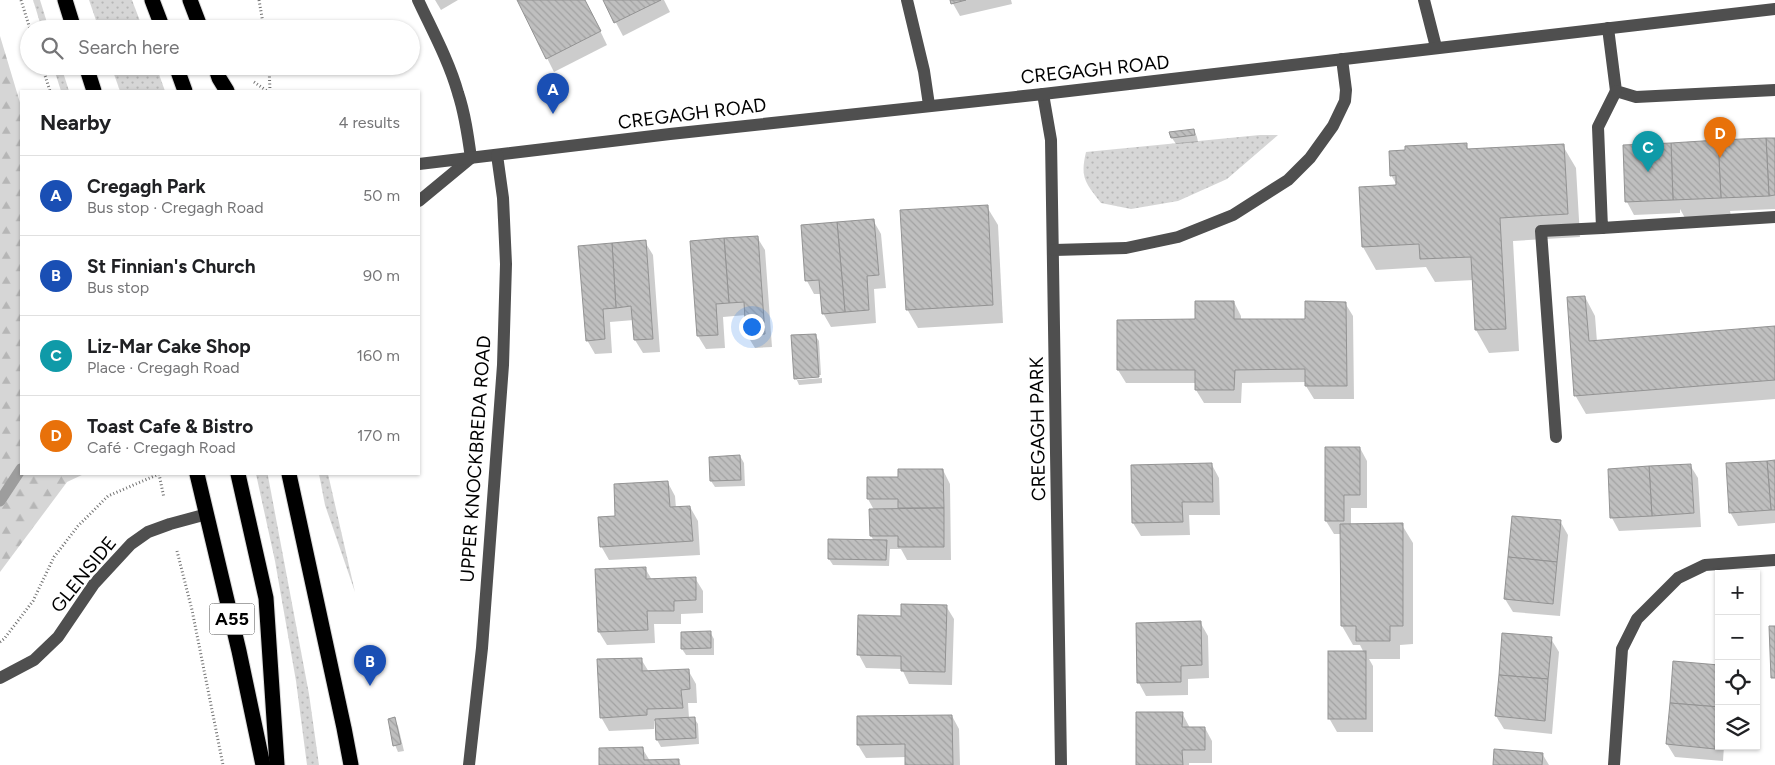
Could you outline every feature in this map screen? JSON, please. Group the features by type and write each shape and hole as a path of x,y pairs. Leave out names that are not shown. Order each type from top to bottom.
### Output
{"highway":[{"path":"65,0 71,20"},
{"path":"152,0 159,20"},
{"path":"190,0 198,20"},
{"path":"89,75 94,90"},
{"path":"179,75 185,90"},
{"path":"218,75 226,90"},
{"name":"A55","path":"197,475 239,651 263,765"},
{"path":"238,475 266,598 276,765"},
{"path":"289,475 344,728 350,765"}],"street":[{"path":"418,0 451,72 458,92 466,122 471,158 420,200"},
{"path":"907,0 924,71 929,105"},
{"path":"1424,0 1436,47"},
{"name":"CREGAGH ROAD","path":"420,164 680,132 1043,94 1775,9"},
{"path":"1602,228 1598,127 1616,91 1608,28"},
{"path":"1054,250 1126,248 1178,237 1233,215 1288,180 1310,158 1332,126 1345,101 1346,90 1342,59"},
{"path":"1616,91 1636,97 1775,90"},
{"name":"CREGAGH PARK","path":"1043,94 1051,140 1054,250 1061,765"},
{"name":"UPPER KNOCKBREDA ROAD","path":"469,765 482,648 503,366 506,264 503,198 497,155"},
{"path":"1556,437 1541,231 1775,216"},
{"name":"GLENSIDE","path":"0,678 34,660 58,637 94,584 131,544 148,532 207,514"},
{"path":"1614,765 1622,649 1637,619 1678,578 1705,565 1775,560"}],"path":[{"path":"21,0 27,20"},
{"path":"259,0 262,20"},
{"path":"45,75 50,90"},
{"path":"269,75 270,90"},
{"path":"0,642 33,601 54,558 78,526 108,496 157,475"},
{"path":"159,475 192,610 223,765"}],"green space":[{"path":"33,0 40,0 46,20 39,20"},
{"path":"89,0 132,0 140,20 96,20"},
{"path":"0,36 20,103 20,475 82,475 67,482 0,572"},
{"path":"56,75 64,75 69,90 61,90"},
{"path":"114,75 159,75 165,90 120,90"},
{"path":"1260,135 1278,135 1227,179 1178,201 1131,209 1101,203 1085,179 1084,161 1086,152"},
{"path":"256,475 268,475 309,694 319,765 307,765 296,681 275,561"},
{"path":"319,475 328,475 355,592 325,505"}],"building":[{"path":"517,0 585,0 601,31 546,59"},
{"path":"603,0 661,0 614,23"},
{"path":"950,0 966,0 951,4"},
{"path":"1194,129 1195,135 1171,138 1169,132"},
{"path":"1766,138 1775,138 1775,195 1769,196"},
{"path":"1766,138 1769,196 1721,198 1718,140"},
{"path":"1718,140 1721,198 1673,200 1671,143"},
{"path":"1467,143 1467,149 1564,144 1568,214 1500,218 1506,329 1475,330 1471,257 1420,259 1419,244 1362,247 1359,187 1396,185 1396,175 1390,176 1389,151 1405,150 1405,146"},
{"path":"1671,143 1673,200 1625,202 1623,145"},
{"path":"988,205 993,305 906,310 900,210"},
{"path":"874,219 879,275 867,276 869,310 845,312 837,222"},
{"path":"837,222 845,312 822,314 819,280 805,281 801,225"},
{"path":"758,236 765,334 746,336 744,302 729,303 724,238"},
{"path":"724,238 729,303 716,304 718,335 697,336 690,241"},
{"path":"646,240 653,339 634,340 631,306 616,308 612,243"},
{"path":"612,243 616,308 603,309 605,339 586,341 578,246"},
{"path":"1585,296 1589,341 1775,326 1775,380 1574,396 1567,297"},
{"path":"1195,301 1234,301 1234,319 1305,319 1305,301 1346,302 1347,386 1305,386 1305,369 1235,370 1234,390 1195,390 1195,370 1117,370 1117,320 1195,319"},
{"path":"816,334 819,377 794,379 791,335"},
{"path":"1325,447 1360,447 1360,495 1344,495 1344,521 1325,521"},
{"path":"740,455 741,480 710,481 709,457"},
{"path":"1775,460 1775,510 1771,510 1767,461"},
{"path":"1767,461 1771,510 1729,513 1726,463"},
{"path":"1212,463 1213,502 1182,502 1183,522 1132,523 1131,465"},
{"path":"1691,464 1694,513 1652,516 1649,466"},
{"path":"1649,466 1652,516 1610,518 1608,469"},
{"path":"898,469 943,469 944,508 898,508 898,499 867,499 867,477 898,477"},
{"path":"668,481 670,507 690,506 693,541 600,547 598,517 615,516 614,484"},
{"path":"944,508 944,547 898,547 898,536 870,536 869,509"},
{"path":"1512,516 1561,520 1557,562 1508,557"},
{"path":"1403,523 1403,626 1390,626 1390,641 1356,641 1356,626 1341,626 1340,524"},
{"path":"828,539 887,540 886,560 828,559"},
{"path":"1508,557 1557,562 1553,604 1504,599"},
{"path":"646,567 646,579 696,577 696,600 674,601 674,611 647,611 648,630 598,632 595,569"},
{"path":"901,604 947,605 945,672 901,671 901,656 857,655 858,615 901,616"},
{"path":"1201,621 1202,665 1181,666 1181,682 1137,683 1136,623"},
{"path":"1769,626 1775,626 1775,678 1771,678"},
{"path":"711,631 711,648 681,649 681,632"},
{"path":"1502,633 1552,637 1548,679 1499,675"},
{"path":"1328,651 1366,651 1366,719 1328,719"},
{"path":"642,658 642,671 689,669 690,689 681,690 683,708 647,709 647,715 600,718 597,659"},
{"path":"1673,661 1715,665 1715,707 1670,703"},
{"path":"1499,675 1548,679 1545,721 1495,716"},
{"path":"1670,703 1715,707 1715,749 1666,744"},
{"path":"1136,712 1183,712 1182,727 1205,727 1205,750 1182,750 1183,765 1136,765"},
{"path":"952,715 953,765 905,765 905,744 857,745 857,716"},
{"path":"395,717 401,744 393,746 388,719"},
{"path":"695,717 696,738 656,740 655,719"},
{"path":"643,747 644,760 679,759 679,765 599,765 599,748"},
{"path":"1494,749 1543,753 1542,765 1493,765"}],"waterway":[{"path":"0,501 20,471"}],"place":[{"name":"Cregagh Park","path":"553,114"},
{"name":"Toast Cafe & Bistro","path":"1720,158"},
{"name":"Liz-Mar Cake Shop","path":"1648,172"},
{"name":"St Finnian's Church","path":"370,686"}]}
